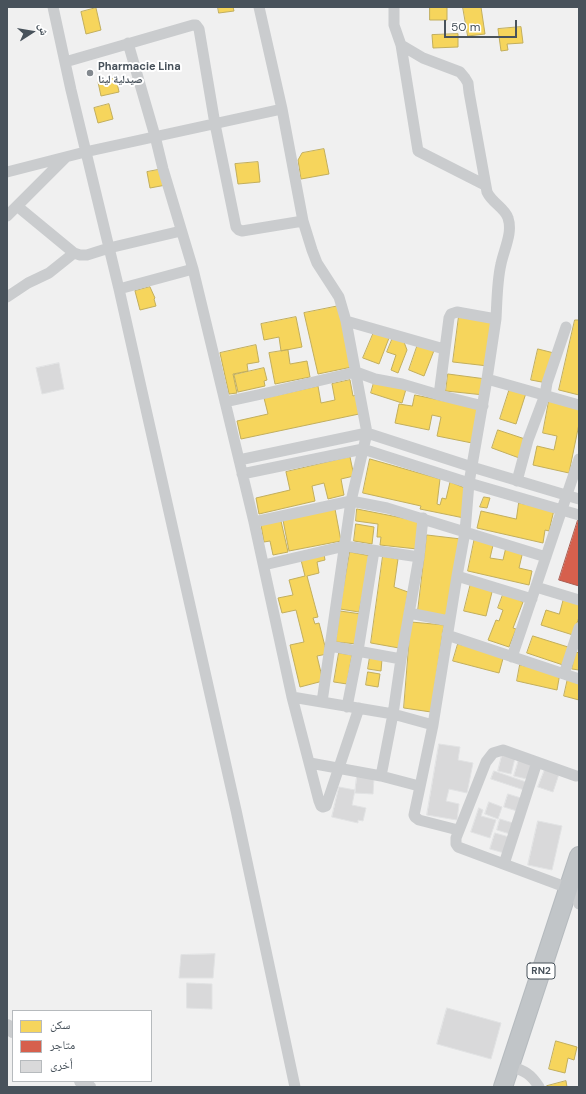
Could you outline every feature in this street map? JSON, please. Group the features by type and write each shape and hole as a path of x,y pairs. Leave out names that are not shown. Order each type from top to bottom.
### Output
{"highway":[{"name":"RN2","path":"503,1087 579,856"}],"street":[{"path":"53,7 85,152 119,289 234,802 295,1087"},
{"path":"259,7 282,109 303,221 317,263 339,297 346,320 367,433 351,502 322,702"},
{"path":"394,7 394,25 400,45 418,151 485,185"},
{"path":"65,62 193,25 198,27 215,124 236,227 239,230 245,231 303,221"},
{"path":"128,43 156,136 163,170 193,269 264,565 292,697 319,801 323,807 326,806 359,708"},
{"path":"400,45 423,58 460,72 465,78 468,83 485,185 489,197 505,213 510,224 501,264 496,319 483,406 469,483 465,532 458,576 449,621 433,725 414,811 415,817 419,820 458,830"},
{"path":"7,172 66,156 282,109"},
{"path":"7,216 66,156"},
{"path":"17,206 74,253 80,255 87,255 109,248 181,231"},
{"path":"7,297 28,283 49,274 74,253"},
{"path":"119,289 193,269"},
{"path":"439,396 449,318 454,312 457,312 496,319"},
{"path":"346,320 444,349"},
{"path":"517,481 528,440 545,395 547,383 566,327"},
{"path":"225,402 356,372 375,379 402,384 439,396 483,406"},
{"path":"487,379 579,404"},
{"path":"239,460 367,433 472,468 579,500"},
{"path":"242,474 363,448 469,483 579,515"},
{"path":"512,657 579,459"},
{"path":"254,522 351,502 387,508 423,518 546,557"},
{"path":"381,776 393,714 419,556 423,518"},
{"path":"264,565 345,546 419,556"},
{"path":"347,707 358,652 374,551"},
{"path":"458,576 532,599"},
{"path":"536,587 579,600"},
{"path":"409,613 449,621"},
{"path":"564,674 579,628"},
{"path":"447,635 579,679"},
{"path":"330,646 401,659"},
{"path":"292,697 393,714 433,725"},
{"path":"576,776 503,750 493,753 486,762 458,830 456,844 458,847 504,864 570,883 579,904"},
{"path":"504,864 537,762"},
{"path":"310,763 381,776 419,786"},
{"path":"510,1066 523,1070 532,1076 539,1087"}],"building: سكن":[{"path":"218,7 233,7 234,11 219,13"},
{"path":"430,7 447,7 447,20 430,20"},
{"path":"463,7 481,7 485,34 468,36"},
{"path":"96,8 101,30 86,34 81,12"},
{"path":"521,27 523,43 507,44 508,50 501,51 498,29"},
{"path":"458,34 458,47 433,48 432,35"},
{"path":"116,78 119,92 101,96 98,82"},
{"path":"109,104 113,119 98,123 94,108"},
{"path":"324,149 329,174 301,179 298,160 302,153"},
{"path":"258,162 260,182 238,184 235,164"},
{"path":"163,169 166,185 150,188 147,172"},
{"path":"150,287 155,298 156,306 140,310 135,291"},
{"path":"339,306 352,367 318,374 304,313"},
{"path":"459,316 493,320 488,366 453,362"},
{"path":"296,317 302,347 281,351 279,337 264,340 261,324"},
{"path":"575,320 579,320 579,395 559,390"},
{"path":"374,332 389,338 379,364 363,358"},
{"path":"394,335 404,342 407,350 398,373 391,370 396,355 387,352"},
{"path":"418,344 435,348 424,376 409,370"},
{"path":"256,345 259,362 247,364 248,371 233,374 237,393 229,394 220,353"},
{"path":"538,349 554,353 547,383 531,380"},
{"path":"288,350 290,364 307,361 310,377 275,384 269,353"},
{"path":"264,368 267,380 264,381 265,386 238,392 234,375"},
{"path":"448,374 486,379 484,395 446,391"},
{"path":"375,379 406,389 402,403 371,393"},
{"path":"350,380 353,396 356,395 359,414 241,439 237,421 268,414 264,398 318,386 321,403 335,400 332,384"},
{"path":"510,388 526,393 516,424 500,419"},
{"path":"415,395 479,408 472,443 437,436 441,417 432,415 429,430 395,423 399,404 412,406"},
{"path":"549,401 579,408 579,424 569,473 533,465 537,446 554,450 557,436 543,433"},
{"path":"498,430 528,440 522,459 492,448"},
{"path":"350,457 354,476 341,479 344,495 328,499 324,483 312,486 315,501 259,514 256,498 290,490 286,472"},
{"path":"370,459 440,479 437,504 440,505 442,498 446,499 450,482 465,488 464,518 420,509 421,506 363,493"},
{"path":"484,497 490,498 487,508 480,507"},
{"path":"519,503 554,510 549,531 545,530 543,543 477,528 481,511 516,519"},
{"path":"335,509 341,541 289,551 283,520"},
{"path":"357,509 418,521 417,549 380,545 381,537 377,537 378,524 356,521"},
{"path":"281,521 288,552 273,555 270,541 264,542 261,525"},
{"path":"356,524 374,527 372,544 354,541"},
{"path":"427,535 461,539 447,616 418,611"},
{"path":"475,537 494,541 490,558 503,560 506,547 523,551 519,568 532,571 529,585 468,571"},
{"path":"350,552 371,556 359,612 340,609"},
{"path":"324,554 325,560 317,562 319,573 307,576 318,617 313,618 315,624 319,623 327,654 317,656 323,681 300,687 290,645 304,642 296,610 282,613 278,598 293,595 289,580 305,576 301,560"},
{"path":"383,556 398,559 394,587 408,592 399,648 371,643"},
{"path":"471,583 493,588 486,616 464,611"},
{"path":"504,592 523,602 513,628 516,629 509,647 488,640 496,620 499,621 503,610 498,608"},
{"path":"564,598 579,603 579,617 573,635 541,625 546,610 559,614"},
{"path":"340,611 361,614 357,644 336,642"},
{"path":"411,622 444,625 431,712 404,708"},
{"path":"533,636 568,647 563,665 527,653"},
{"path":"458,644 504,655 499,673 453,661"},
{"path":"576,652 579,653 579,670 572,669"},
{"path":"339,653 352,655 347,684 334,682"},
{"path":"370,657 382,659 381,671 368,669"},
{"path":"520,665 560,673 557,690 517,681"},
{"path":"368,672 380,674 378,687 366,685"},
{"path":"568,678 579,682 579,700 564,696"},
{"path":"556,1041 577,1047 574,1060 568,1058 565,1073 549,1069"},
{"path":"566,1081 567,1087 547,1086"}],"building: متاجر":[{"path":"579,520 579,586 559,580"}],"building: أخرى":[{"path":"59,363 64,389 42,394 36,368"},
{"path":"439,744 460,747 458,760 473,763 467,793 449,789 446,801 459,804 457,820 427,815"},
{"path":"502,755 515,758 511,774 498,771"},
{"path":"519,759 533,764 527,779 514,776"},
{"path":"545,769 559,774 553,792 538,787"},
{"path":"494,771 526,782 524,790 491,779"},
{"path":"357,776 374,778 373,794 355,793"},
{"path":"339,787 355,790 352,805 366,808 363,821 358,820 358,823 332,817"},
{"path":"508,794 521,798 517,811 504,807"},
{"path":"489,802 502,807 498,819 485,814"},
{"path":"479,808 483,810 481,816 496,820 490,838 471,832"},
{"path":"500,819 513,823 510,834 497,830"},
{"path":"538,821 562,826 552,870 528,865"},
{"path":"495,833 509,837 504,853 490,849"},
{"path":"215,954 213,978 179,978 181,955"},
{"path":"187,983 212,984 212,1009 187,1008"},
{"path":"447,1008 501,1023 491,1059 437,1044"}],"place":[{"name":"Pharmacie Lina صيدلية لينا","path":"90,73"}]}
